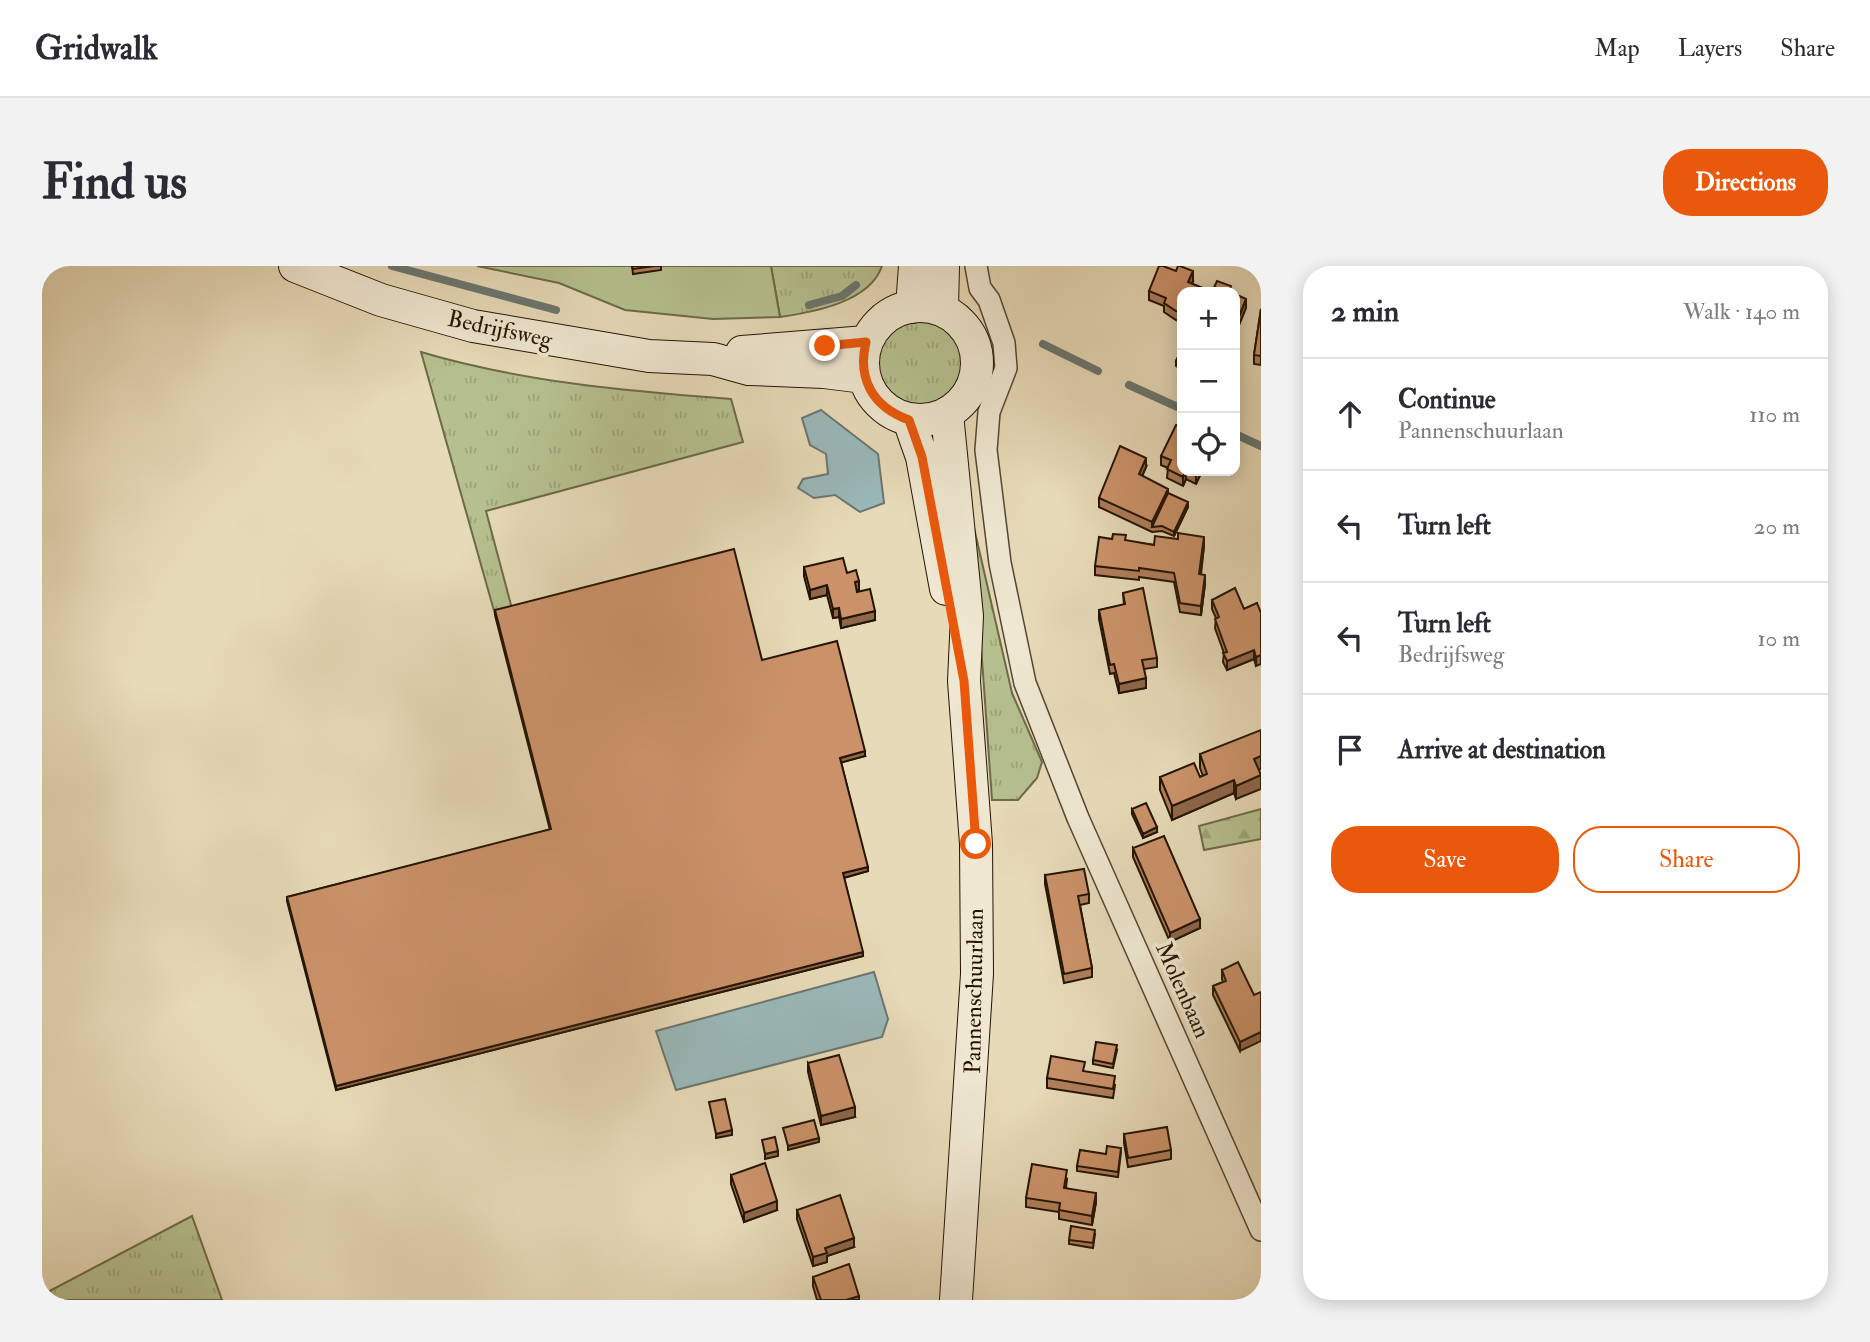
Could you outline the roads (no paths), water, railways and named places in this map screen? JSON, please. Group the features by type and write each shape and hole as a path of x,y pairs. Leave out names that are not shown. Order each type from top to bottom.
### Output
{"main road":[{"name":"Bedrijfsweg","path":"295,266 381,300 473,326 649,356 713,359 749,369 864,377"},
{"path":"915,266 927,309"},
{"path":"927,309 943,266"},
{"path":"927,309 963,326 975,348 977,361 973,386 966,398 947,414 934,419 909,420 880,405 864,377 862,366 866,342 884,318 927,309"},
{"name":"Bedrijfsweg","path":"713,359 748,351 866,342"},
{"name":"Pannenschuurlaan","path":"947,414 967,616 964,681"},
{"name":"Pannenschuurlaan","path":"909,420 922,457 964,681 976,844 977,974 972,1087 956,1300"}],"street":[{"name":"Molenbaan","path":"976,266 980,288 989,300 1004,343 1006,368 989,412 986,450 1000,563 1025,683 1059,772 1261,1230"}],"water":[{"path":"821,410 878,454 884,503 860,512 835,495 814,498 798,488 803,479 828,474 826,454 810,445 802,418"},
{"path":"874,972 888,1019 882,1037 676,1090 656,1031"}],"waterway":[{"path":"392,266 556,310"},
{"path":"809,305 842,296 856,285"},
{"path":"1043,344 1098,371"},
{"path":"1129,385 1177,407"},
{"path":"1240,436 1261,446"}]}
